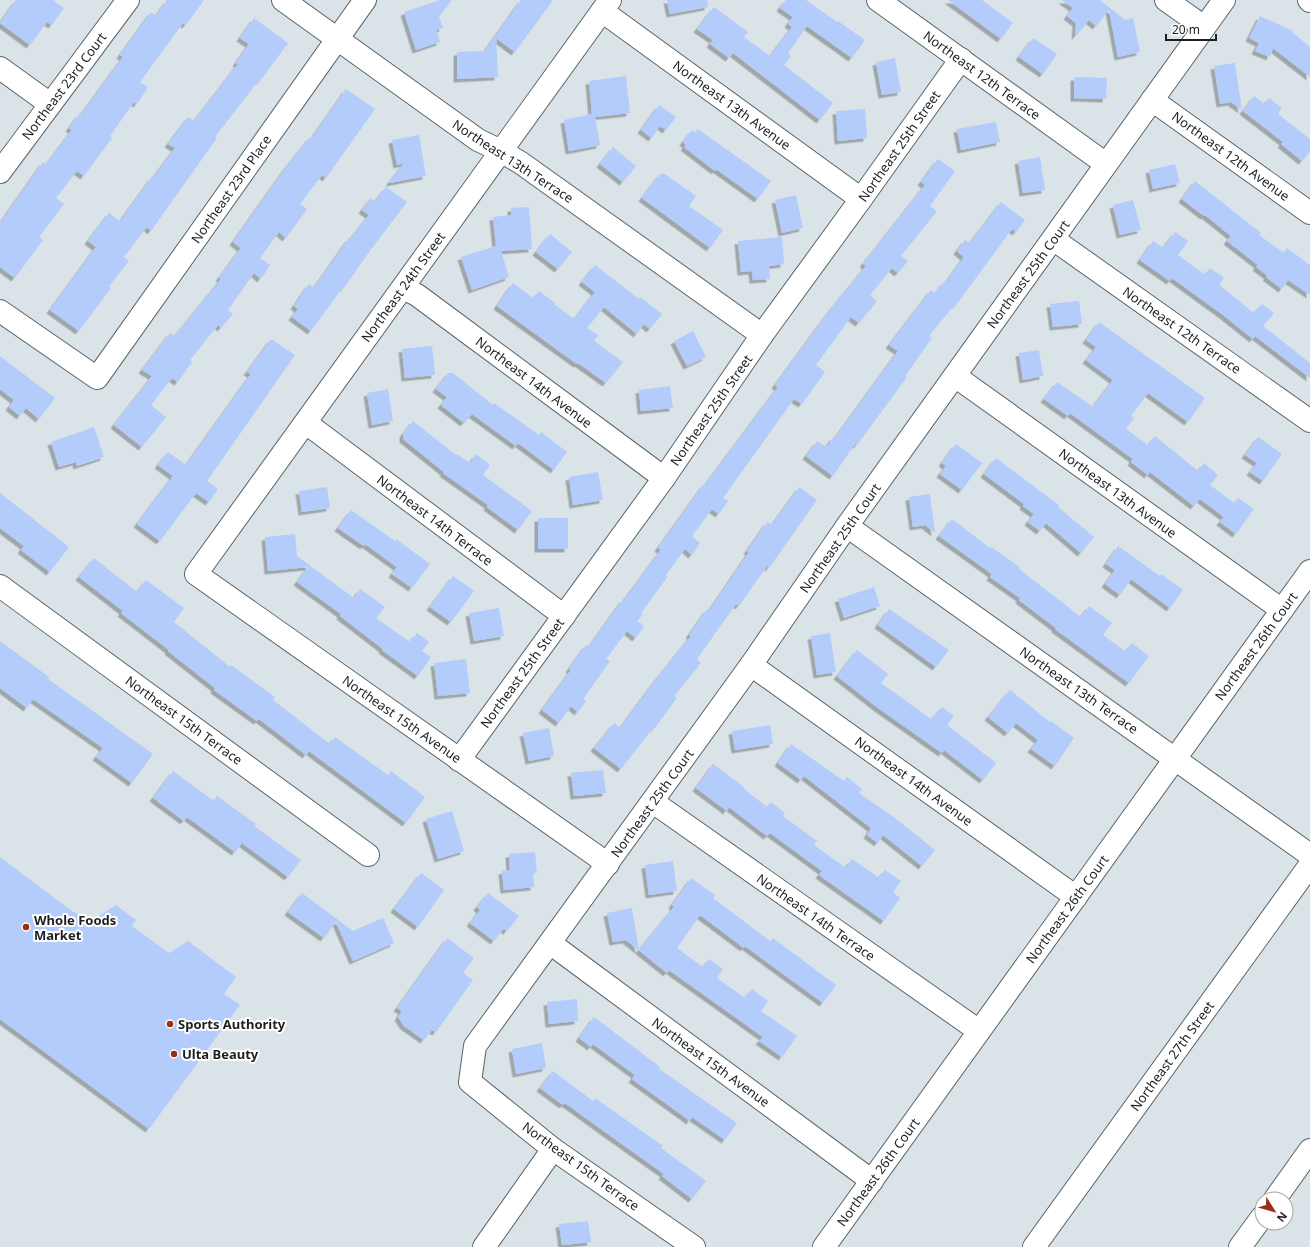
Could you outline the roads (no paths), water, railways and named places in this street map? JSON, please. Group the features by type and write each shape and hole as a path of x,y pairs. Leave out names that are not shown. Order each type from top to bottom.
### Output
{"street":[{"name":"Northeast 23rd Court","path":"0,172 128,0"},
{"name":"Northeast 13th Terrace","path":"282,0 478,140 521,163 762,335"},
{"name":"Northeast 23rd Place","path":"0,311 96,378 366,0"},
{"name":"Northeast 12th Terrace","path":"878,0 1106,164"},
{"path":"1166,0 1204,27"},
{"name":"Northeast 25th Court","path":"470,1082 475,1046 653,802 848,526 1224,0"},
{"name":"Northeast 24th Street","path":"196,574 606,5"},
{"name":"Northeast 13th Avenue","path":"606,5 861,199"},
{"name":"Northeast 25th Street","path":"459,760 664,478 762,335 961,59"},
{"path":"0,68 50,104"},
{"name":"Northeast 12th Avenue","path":"1152,100 1310,213"},
{"name":"Northeast 12th Terrace","path":"1053,240 1310,421"},
{"name":"Northeast 14th Avenue","path":"403,288 417,295 664,478"},
{"name":"Northeast 13th Avenue","path":"955,376 1282,610"},
{"name":"Northeast 14th Terrace","path":"306,423 564,616"},
{"name":"Northeast 13th Terrace","path":"848,526 1310,856"},
{"name":"Northeast 26th Court","path":"824,1247 1310,571"},
{"name":"Northeast 15th Avenue","path":"196,574 608,864"},
{"name":"Northeast 15th Terrace","path":"0,586 368,855"},
{"name":"Northeast 14th Avenue","path":"751,665 1076,897"},
{"name":"Northeast 14th Terrace","path":"653,802 979,1031"},
{"name":"Northeast 27th Street","path":"1034,1247 1310,865"},
{"name":"Northeast 15th Avenue","path":"550,943 872,1181"},
{"name":"Northeast 15th Terrace","path":"470,1082 553,1149 694,1247"},
{"path":"484,1247 553,1149"},
{"path":"1281,1191 1310,1150"},
{"path":"1240,1247 1254,1228"}],"place":[{"name":"Whole Foods Market","path":"26,927"},
{"name":"Sports Authority","path":"170,1024"},
{"name":"Ulta Beauty","path":"174,1054"}]}
